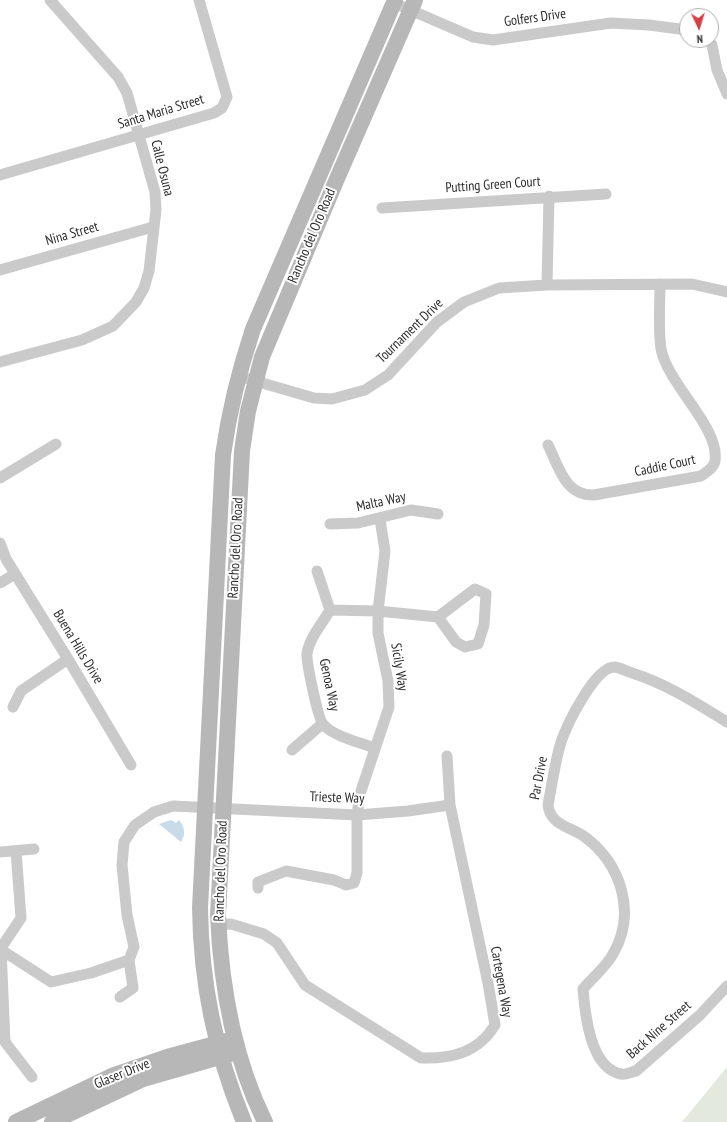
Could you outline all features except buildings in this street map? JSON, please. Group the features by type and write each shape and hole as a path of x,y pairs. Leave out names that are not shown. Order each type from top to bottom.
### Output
{"main road":[{"name":"Rancho del Oro Road","path":"244,1122 219,1050 208,1000 201,937 200,908 223,455 229,414 238,376 259,315 394,1"},
{"name":"Rancho del Oro Road","path":"265,1122 243,1072 236,1046 224,990 218,925 242,451 248,411 262,357 289,290 413,5"},
{"name":"Glaser Drive","path":"16,1122 114,1075 167,1057 219,1050 236,1046"},
{"name":"Glaser Drive","path":"52,1122 144,1079 219,1050"}],"street":[{"name":"Calle Osuna","path":"0,362 82,340 113,326 136,302 144,288 149,271 156,210 155,192 127,93 118,77 50,0"},
{"name":"Santa Maria Street","path":"0,175 214,113 222,108 227,97 199,0"},
{"name":"Golfers Drive","path":"394,1 413,5 473,37 493,40 611,23 649,25 679,29"},
{"path":"713,48 717,70 727,94"},
{"name":"Putting Green Court","path":"382,208 549,196 606,194"},
{"path":"547,285 549,196"},
{"name":"Nina Street","path":"0,270 153,227"},
{"name":"Caddie Court","path":"548,445 569,487 584,496 701,476 711,468 715,462 714,446 709,433 671,374 661,349 660,284"},
{"name":"Tournament Drive","path":"238,376 314,398 332,399 365,390 388,375 437,322 464,302 498,288 547,285 692,284 727,292"},
{"path":"0,478 56,444"},
{"name":"Malta Way","path":"330,524 358,523 380,519 411,510 438,514"},
{"name":"Sicily Way","path":"258,888 258,882 286,871 334,880 346,885 354,883 357,873 357,815 360,794 389,707 388,681 378,633 378,611 385,551 380,519"},
{"name":"Buena Hills Drive","path":"0,543 6,559 68,659 131,766"},
{"path":"317,571 330,610 378,611 438,616 475,589 486,594 484,625 478,644 465,647 456,642 438,616"},
{"path":"0,583 15,574"},
{"name":"Genoa Way","path":"330,610 311,640 307,655 317,710 322,724 339,735 375,748"},
{"path":"13,707 21,690 68,659"},
{"name":"Par Drive","path":"604,1063 596,1050 585,1018 583,989 613,954 624,923 622,889 612,865 603,852 584,836 562,826 553,819 549,811 548,805 561,742 581,701 600,674 608,668 615,667 649,678 681,694 727,722"},
{"name":"Genoa Way","path":"292,750 322,724"},
{"name":"Cartegena Way","path":"218,925 231,924 264,934 277,944 305,985 421,1058 442,1059 470,1050 487,1037 495,1025 488,983 450,805 447,756"},
{"name":"Trieste Way","path":"120,997 133,988 129,960 134,947 127,915 122,865 124,842 135,825 154,812 172,806 223,807 357,815 408,811 450,805"},
{"path":"0,852 34,849"},
{"path":"16,851 21,918 0,948 2,1034 5,1042 32,1077"},
{"path":"0,948 51,982 91,973 129,960"},
{"name":"Back Nine Street","path":"604,1063 610,1070 622,1075 636,1071 700,1015 727,986"}],"shaded area":[{"path":"727,1067 727,1122 682,1122"}],"water":[{"path":"171,820 176,823 179,820 183,825 184,833 181,842 159,824"}]}
